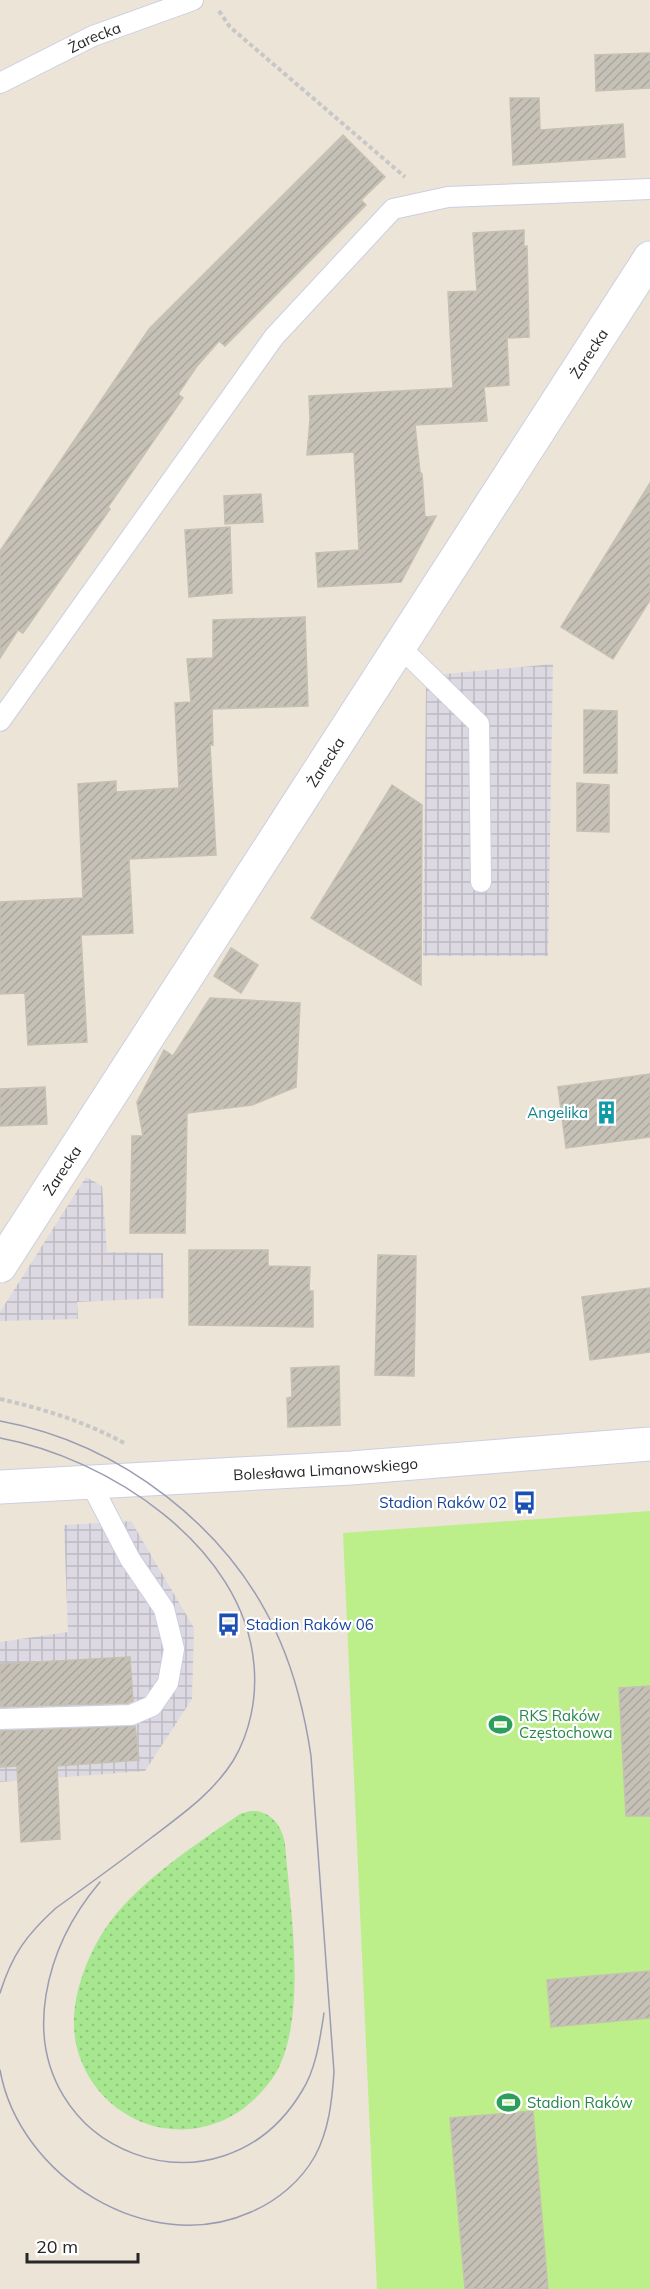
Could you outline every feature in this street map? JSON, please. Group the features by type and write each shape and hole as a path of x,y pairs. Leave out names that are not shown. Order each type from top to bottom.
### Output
{"street":[{"name":"Żarecka","path":"0,1266 398,645 650,258"},
{"name":"Bolesława Limanowskiego","path":"0,1487 351,1468 650,1444"}],"lane":[{"name":"Żarecka","path":"0,83 93,36 193,0"},
{"path":"0,721 274,337 393,209 448,196 650,189"},
{"path":"398,645 479,724 481,882"},
{"path":"0,1719 131,1715 152,1706 168,1683 174,1649 164,1609 130,1559 90,1482"}],"path":[{"path":"218,9 230,27 406,177 410,206"}],"shaded area":[{"path":"553,664 548,956 423,956 426,687 445,674"},
{"path":"86,1177 102,1186 107,1252 163,1253 164,1298 77,1302 78,1319 0,1321 0,1312"},
{"path":"131,1521 194,1628 192,1699 145,1771 0,1782 0,1642 68,1632 64,1525"}],"green space":[{"name":"RKS Raków Częstochowa","path":"650,1511 650,2289 377,2289 343,1533"},
{"path":"250,1811 263,1813 274,1820 285,1844 294,1961 292,2022 286,2049 271,2081 236,2114 219,2122 196,2128 174,2129 152,2125 132,2117 113,2105 85,2070 74,2033 76,2003 83,1973 103,1932 131,1898 185,1853 240,1814"}],"building":[{"path":"650,53 650,88 596,91 595,55"},
{"path":"510,98 539,98 540,130 623,124 625,157 513,165"},
{"path":"343,135 385,177 361,200 366,205 225,346 219,341 197,366 178,394 183,398 108,507 110,509 23,633 18,630 0,658 0,551 149,329"},
{"path":"524,230 524,247 527,246 529,337 507,338 509,385 484,387 487,421 415,425 425,517 436,516 401,582 318,587 316,553 359,550 354,452 307,455 309,396 453,388 448,292 477,291 473,233"},
{"path":"650,483 650,600 613,659 561,627"},
{"path":"261,494 263,522 225,524 224,496"},
{"path":"230,527 232,593 189,597 185,530"},
{"path":"305,617 308,706 212,709 213,745 210,745 216,855 129,859 133,933 81,935 87,1042 28,1045 25,993 0,994 0,902 83,898 78,784 116,781 116,792 179,788 175,703 191,702 187,659 213,658 213,620"},
{"path":"584,710 617,711 617,773 584,773"},
{"path":"577,783 609,785 609,832 577,831"},
{"path":"392,785 422,805 421,985 311,918"},
{"path":"231,948 258,965 241,993 214,976"},
{"path":"210,998 300,1003 296,1087 252,1105 187,1113 185,1233 130,1233 132,1136 143,1136 137,1102 164,1050 173,1056"},
{"name":"Angelika","path":"650,1074 650,1137 566,1148 558,1087"},
{"path":"45,1087 47,1124 0,1126 0,1089"},
{"path":"189,1250 268,1250 268,1266 310,1267 309,1291 313,1291 313,1327 189,1325"},
{"path":"378,1255 416,1256 414,1376 375,1375"},
{"path":"650,1288 650,1352 590,1360 582,1297"},
{"path":"339,1366 340,1425 288,1427 287,1398 292,1397 291,1368"},
{"path":"130,1657 133,1701 128,1703 0,1707 0,1664"},
{"path":"650,1686 650,1816 626,1816 619,1688"},
{"path":"135,1726 139,1760 57,1766 60,1839 21,1842 17,1766 0,1767 0,1731"},
{"path":"650,1971 650,2018 551,2027 547,1980"},
{"path":"533,2111 548,2289 465,2289 450,2118"}],"tram line":[{"path":"0,1421 45,1432 88,1449 129,1470 167,1497 202,1528 233,1562 259,1600 280,1641 291,1669 303,1712 311,1756 334,2072 331,2104 324,2136 315,2156 295,2182 279,2196 251,2212 212,2223 171,2224 132,2215 94,2198 61,2174 33,2144 12,2109 0,2070"},
{"path":"0,1438 42,1449 84,1465 125,1487 164,1514 198,1546 225,1582 245,1622 255,1677 248,1727 239,1750 225,1773 185,1812 45,1918 21,1946 0,1993"},
{"path":"100,1882 72,1921 65,1935 53,1964 46,1995 46,2050 64,2096 94,2131 134,2154 179,2162 224,2156 267,2132 302,2091 314,2064 324,2013"}],"place":[{"name":"Angelika","path":"606,1112"},
{"name":"Stadion Raków 02","path":"525,1502"},
{"name":"Stadion Raków 06","path":"228,1624"},
{"name":"RKS Raków Częstochowa","path":"501,1724"},
{"name":"Stadion Raków","path":"509,2102"}]}
